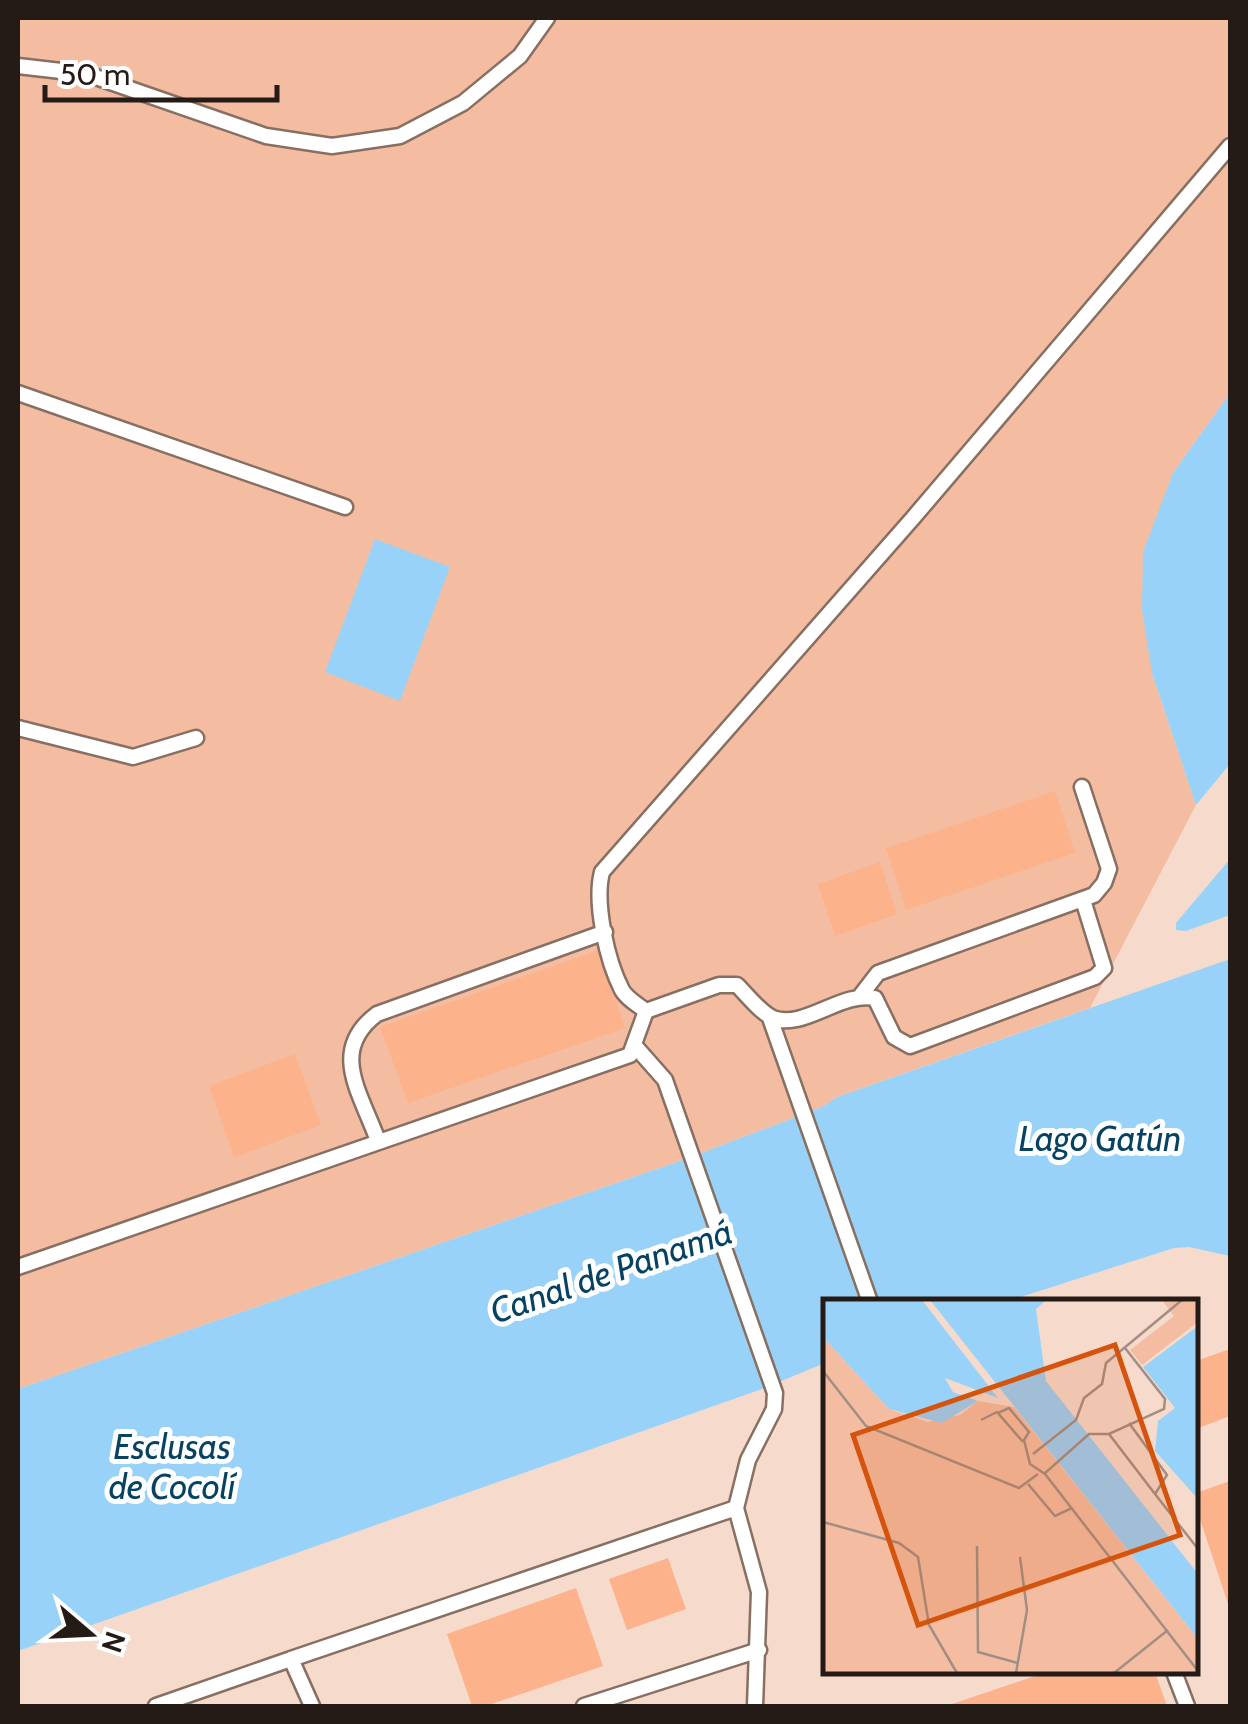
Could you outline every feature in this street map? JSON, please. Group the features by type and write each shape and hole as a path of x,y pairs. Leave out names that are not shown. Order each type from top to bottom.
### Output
{"lane":[{"path":"18,66 87,74 266,136 332,146 400,136 463,103 520,56 547,18"},
{"path":"646,1011 623,993 604,932 597,892 602,872 914,518 1230,146"},
{"path":"18,393 344,506"},
{"path":"18,728 133,756 196,738"},
{"path":"861,995 878,973 1094,895 1109,869 1082,787"},
{"path":"770,1018 789,1021 861,995 875,998 894,1037 910,1046 1095,977 1104,968 1083,900"},
{"path":"378,1142 349,1058 360,1027 378,1014 604,932"},
{"path":"18,1267 630,1055 646,1011 719,985 737,985 770,1018 869,1299"},
{"path":"636,1046 665,1080 775,1393 774,1409 748,1460 736,1508 759,1592 755,1706"},
{"path":"156,1706 736,1508"},
{"path":"584,1706 759,1650"},
{"path":"291,1659 312,1706"},
{"path":"1175,1674 1187,1706"}],"shaded area":[{"path":"18,18 1230,18 1230,393 1173,473 1152,673 1196,805 1090,1008 837,1097 822,1107 683,1160 18,1389"}],"water":[{"path":"1230,393 1230,764 1196,805 1152,673 1142,610 1143,552 1173,473"},
{"path":"375,539 450,567 400,701 325,672"},
{"path":"1230,859 1230,915 1186,931 1176,930 1176,923"},
{"name":"Esclusas de Cocolí","path":"1230,959 1230,1256 1189,1247 1174,1248 1014,1299 823,1299 823,1364 762,1389 18,1651 18,1389 683,1160 822,1107 837,1097"}],"building":[{"path":"1055,791 1075,853 906,910 886,848"},
{"path":"880,862 897,914 835,936 818,884"},
{"path":"599,950 625,1028 408,1103 380,1027"},
{"path":"295,1054 321,1125 234,1157 209,1086"},
{"path":"1230,1349 1230,1416 1198,1428 1198,1360"},
{"path":"1230,1481 1230,1610 1198,1513 1198,1492"},
{"path":"668,1558 686,1609 627,1630 609,1579"},
{"path":"576,1588 603,1666 486,1706 472,1706 447,1634"},
{"path":"1041,1674 1156,1674 1167,1706 946,1706"}],"water label":[{"name":"Lago Gatún","path":"1100,1138"},
{"name":"Canal de Panamá","path":"611,1271"}]}
